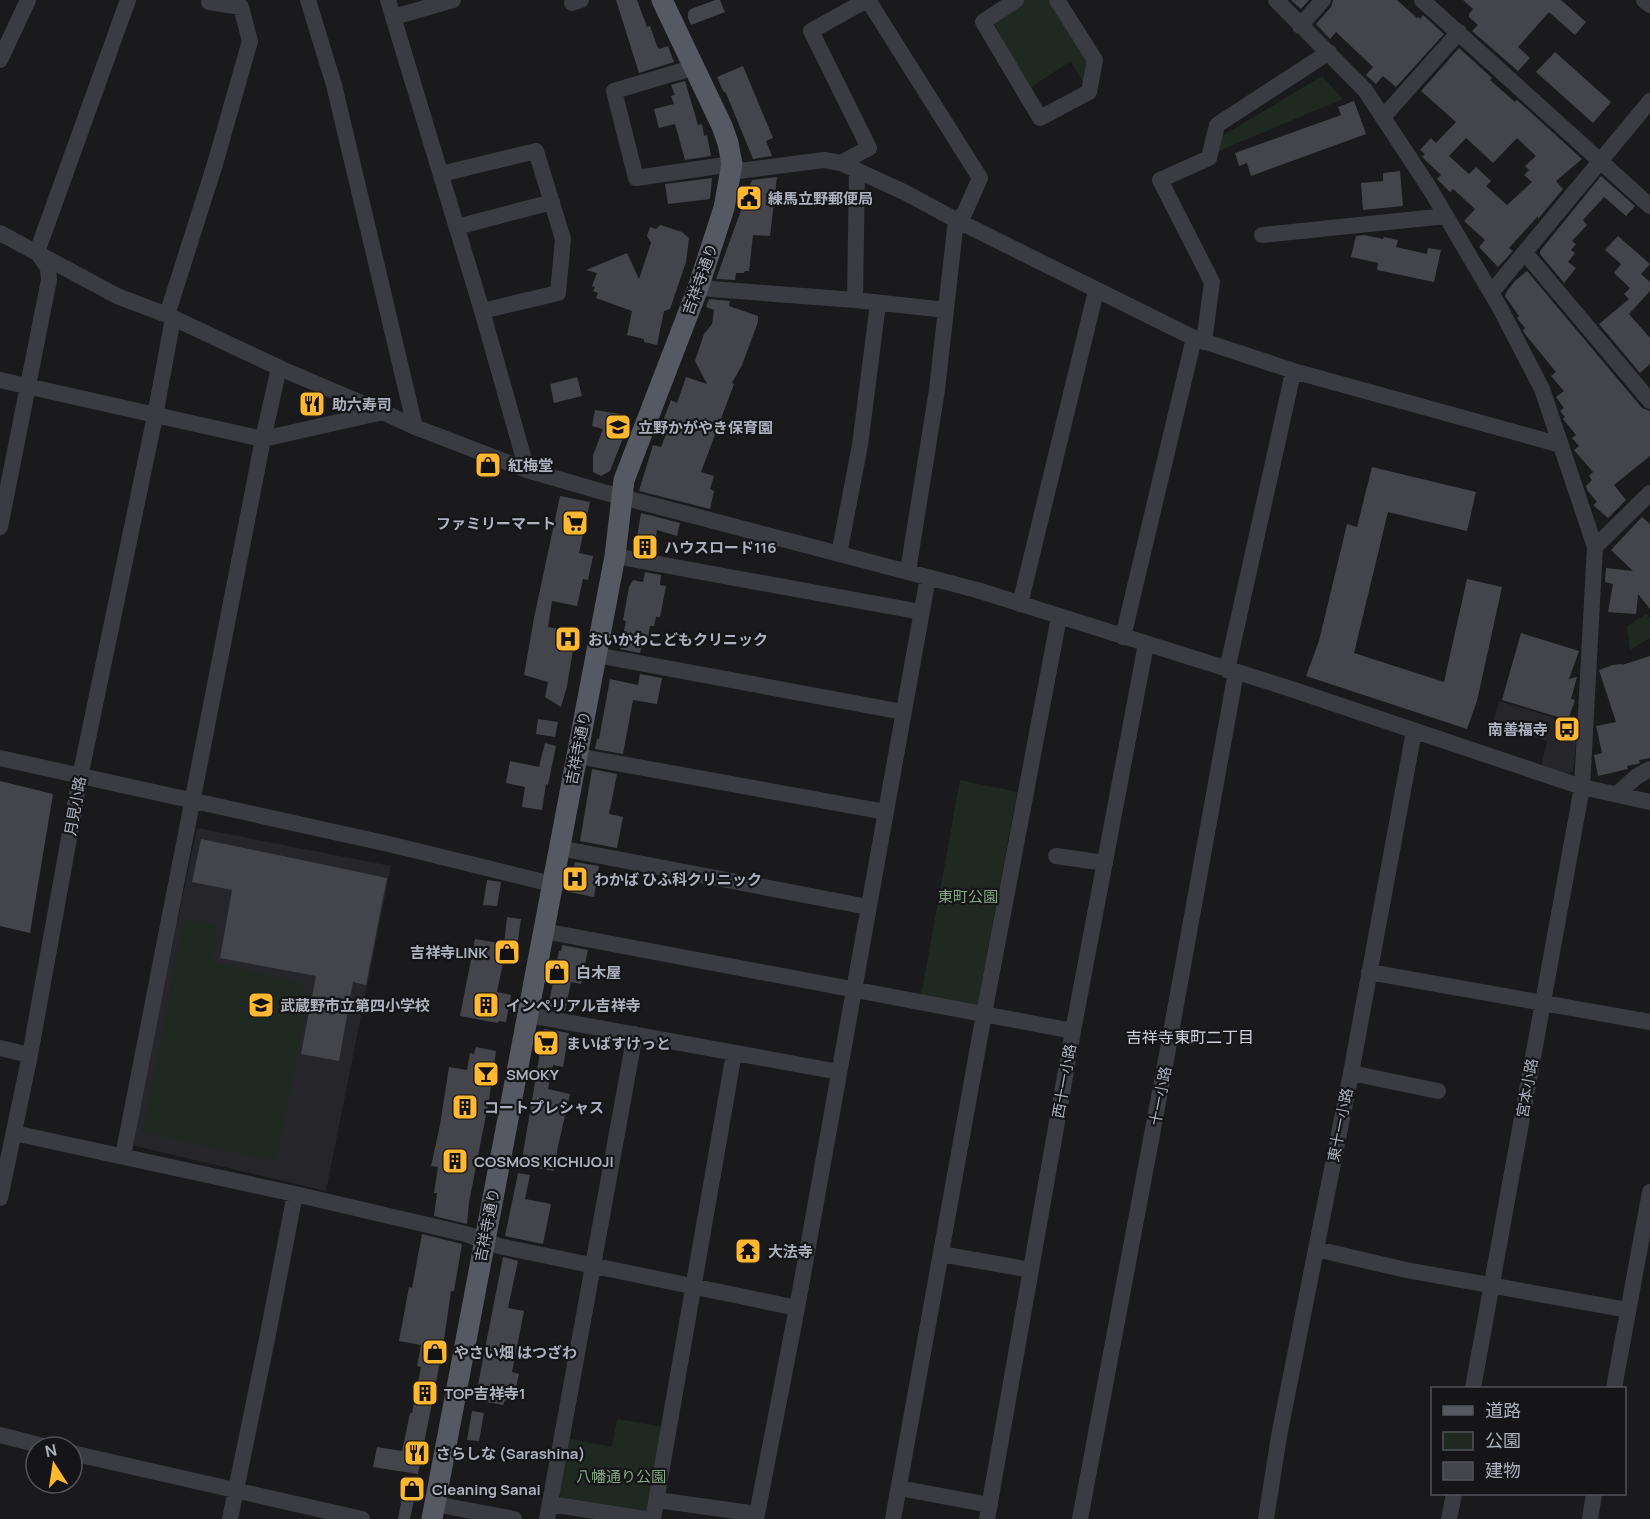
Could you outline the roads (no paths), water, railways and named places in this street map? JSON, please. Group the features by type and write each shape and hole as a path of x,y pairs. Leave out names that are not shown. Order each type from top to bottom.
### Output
{"main road":[{"name":"吉祥寺通り","path":"434,1511 615,556 624,480 698,288 724,208 731,168 728,143 722,126 663,0"}],"street":[{"path":"0,60 28,0"},
{"path":"37,252 128,0"},
{"path":"308,0 334,85 415,427"},
{"path":"388,0 482,311 527,470"},
{"path":"394,16 453,0"},
{"path":"841,163 869,148 811,31 868,0 980,178 964,214 956,220 937,390 908,572"},
{"path":"1009,2 983,22 1040,118 1089,92 1095,60 1057,0"},
{"path":"1276,0 1365,90 1384,116 1491,293 1542,389 1595,547 1650,493"},
{"path":"1300,26 1323,0"},
{"path":"1422,0 1650,206"},
{"path":"1644,0 1650,5"},
{"name":"月見小路","path":"0,1198 30,1055 80,777 155,416 170,316 250,41 241,7 209,2"},
{"path":"1384,116 1459,33"},
{"path":"1123,637 1212,282 1160,180 1209,158 1217,125 1329,52"},
{"path":"695,67 614,91 636,178 824,160 841,163 906,193 1096,291 1199,340 1297,372 1561,445"},
{"path":"1491,293 1526,254 1650,101"},
{"path":"441,174 536,151 552,202 563,239 558,293 482,311"},
{"path":"855,300 857,170"},
{"path":"457,227 552,202"},
{"path":"1262,235 1446,216"},
{"path":"0,233 117,296 170,316 279,368 415,427 527,470 928,577 1020,604 1288,688 1582,787 1650,802"},
{"path":"0,527 49,280 48,268 37,252"},
{"path":"1526,254 1650,401"},
{"path":"698,288 855,300 946,310"},
{"path":"1020,604 1096,291"},
{"path":"839,554 860,445 878,303"},
{"path":"123,1156 263,439 279,368"},
{"name":"十一小路","path":"1080,1519 1168,1049 1232,671 1292,376 1297,372"},
{"path":"0,380 263,439 383,412"},
{"name":"宮本小路","path":"1473,1387 1582,787 1595,547"},
{"path":"615,556 921,612"},
{"path":"657,1500 756,1517 797,1308 928,577"},
{"path":"893,1519 984,1014 1059,617"},
{"name":"西十一小路","path":"988,1512 1073,1031 1146,644"},
{"path":"596,655 903,712"},
{"name":"東十一小路","path":"1266,1519 1279,1436 1351,1073 1414,731"},
{"path":"577,756 886,812"},
{"path":"0,758 393,845 552,885"},
{"path":"1617,794 1636,777 1650,769"},
{"path":"559,848 868,907"},
{"path":"1056,856 1105,863"},
{"path":"544,931 1073,1031"},
{"path":"1369,972 1650,1023"},
{"path":"528,1015 839,1072"},
{"path":"635,1034 548,1511 645,1519"},
{"path":"0,1048 30,1055"},
{"path":"653,1519 734,1053"},
{"path":"1351,1073 1438,1091"},
{"path":"14,1133 295,1194 466,1234 500,1246 797,1308"},
{"path":"1614,1387 1650,1192"},
{"path":"230,1519 295,1194"},
{"path":"1316,1249 1406,1270 1628,1310"},
{"path":"941,1254 1031,1270"},
{"path":"0,1435 24,1441"},
{"path":"84,1456 362,1519"},
{"path":"899,1488 988,1512"},
{"path":"1449,1519 1454,1495"},
{"path":"1590,1519 1594,1495"},
{"path":"434,1511 514,1519"}],"place":[{"name":"練馬立野郵便局","path":"749,198"},
{"name":"助六寿司","path":"312,404"},
{"name":"立野かがやき保育園","path":"618,427"},
{"name":"紅梅堂","path":"488,465"},
{"name":"ファミリーマート","path":"575,523"},
{"name":"ハウスロード116","path":"645,547"},
{"name":"おいかわこどもクリニック","path":"568,639"},
{"name":"南善福寺","path":"1567,729"},
{"name":"わかば ひふ科クリニック","path":"575,879"},
{"name":"吉祥寺LINK","path":"507,952"},
{"name":"白木屋","path":"557,972"},
{"name":"武蔵野市立第四小学校","path":"261,1005"},
{"name":"インペリアル吉祥寺","path":"486,1005"},
{"name":"まいばすけっと","path":"546,1043"},
{"name":"SMOKY","path":"486,1074"},
{"name":"コートプレシャス","path":"465,1107"},
{"name":"COSMOS KICHIJOJI","path":"455,1161"},
{"name":"大法寺","path":"748,1251"},
{"name":"やさい畑 はつざわ","path":"435,1352"},
{"name":"TOP吉祥寺1","path":"425,1393"},
{"name":"さらしな (Sarashina)","path":"417,1453"},
{"name":"Cleaning Sanai","path":"412,1489"}],"district":[{"name":"吉祥寺東町二丁目","path":"1190,1037"}],"park label":[{"name":"東町公園","path":"968,896"},
{"name":"八幡通り公園","path":"621,1476"}]}
